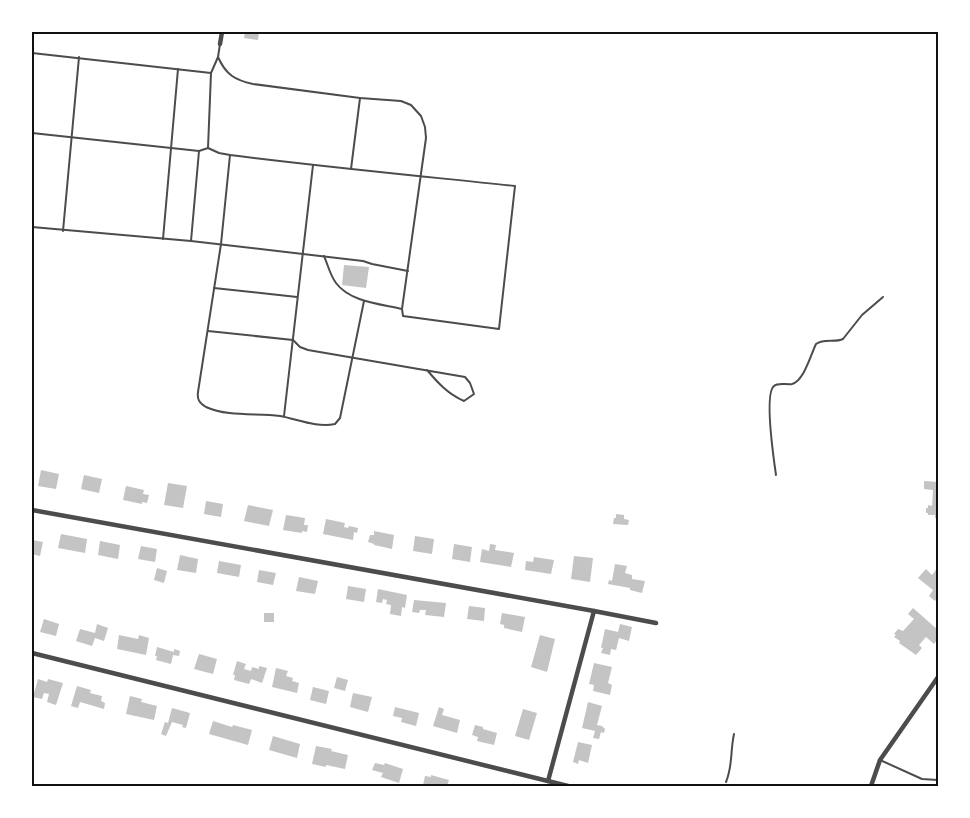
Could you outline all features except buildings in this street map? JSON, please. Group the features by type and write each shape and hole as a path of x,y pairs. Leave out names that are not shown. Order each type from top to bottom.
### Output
{"street":[{"path":"220,44 222,32"},
{"path":"32,510 656,623"},
{"path":"548,781 594,611"},
{"path":"32,653 568,786"},
{"path":"871,786 880,760 939,678"}],"lane":[{"path":"207,148 212,73 220,44"},
{"path":"32,53 212,73"},
{"path":"63,231 80,57"},
{"path":"32,133 199,151 207,148 230,155 313,165 420,176 515,186 499,328 403,316 402,309 420,176 426,138 424,122 417,110 401,101 360,98 239,81 228,74 218,57"},
{"path":"163,239 178,69"},
{"path":"351,169 360,98"},
{"path":"191,241 199,151"},
{"path":"230,155 221,244 197,399 204,406 229,412 335,424 340,418 364,301"},
{"path":"284,417 313,165"},
{"path":"32,227 324,256 363,261 408,271"},
{"path":"324,256 336,284 343,290 364,301 402,309"},
{"path":"214,288 297,297"},
{"path":"776,475 770,426 770,397 774,385 797,382 816,344 843,339 862,315 883,297"},
{"path":"207,331 293,340 300,347 308,350 353,357 427,370 465,377 474,394 464,401 452,396 427,370"},
{"path":"726,782 730,772 734,734"},
{"path":"880,760 922,779 939,780"}]}
